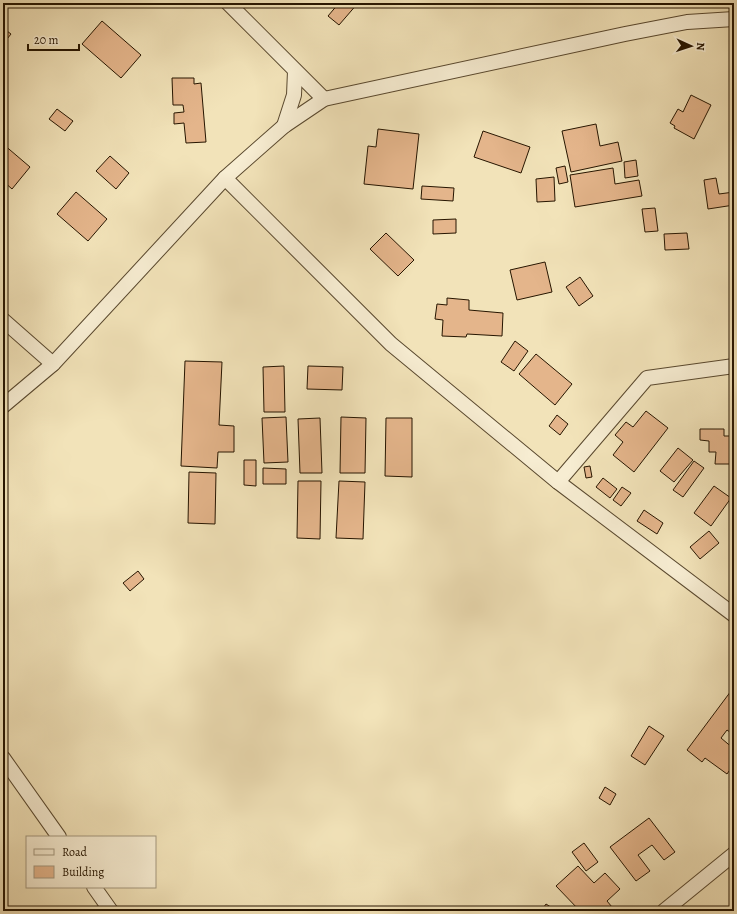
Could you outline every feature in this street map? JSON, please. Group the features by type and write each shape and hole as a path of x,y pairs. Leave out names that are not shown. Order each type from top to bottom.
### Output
{"street":[{"path":"228,3 324,99"},
{"path":"3,406 53,364 225,178 284,126 324,99 625,34 687,22 734,19"},
{"path":"284,126 294,95 295,71"},
{"path":"225,178 391,344 558,482 734,615"},
{"path":"3,320 53,364"},
{"path":"558,482 648,378 734,366"},
{"path":"3,758 58,836"},
{"path":"664,911 734,854"},
{"path":"95,888 111,911"}],"building":[{"path":"339,3 358,3 339,25 328,16"},
{"path":"102,21 141,55 121,78 82,44"},
{"path":"3,28 11,34 3,44"},
{"path":"172,78 194,78 194,84 201,83 206,142 186,143 184,123 174,124 174,113 184,112 183,105 173,105"},
{"path":"691,95 711,105 694,139 674,128 675,126 670,123 678,109 683,112"},
{"path":"57,109 73,121 65,131 49,119"},
{"path":"596,124 600,146 618,142 622,161 571,172 562,131"},
{"path":"378,129 419,134 413,189 364,184 368,146 376,147"},
{"path":"483,131 530,147 521,173 474,157"},
{"path":"3,144 30,167 12,189 3,181"},
{"path":"110,156 129,173 116,189 96,171"},
{"path":"636,160 638,176 625,178 624,162"},
{"path":"565,166 568,182 559,184 556,168"},
{"path":"613,168 615,184 639,180 642,196 575,207 570,175"},
{"path":"554,177 555,201 537,202 536,179"},
{"path":"716,178 719,194 734,192 734,205 708,209 704,180"},
{"path":"422,186 454,188 453,201 421,199"},
{"path":"76,192 107,219 88,241 57,214"},
{"path":"655,208 658,231 645,232 642,209"},
{"path":"456,219 456,233 433,234 433,220"},
{"path":"386,233 414,260 398,276 370,249"},
{"path":"687,233 689,249 665,250 664,234"},
{"path":"545,262 552,292 517,300 510,270"},
{"path":"580,277 593,296 579,306 566,287"},
{"path":"447,298 469,300 469,310 503,313 502,336 467,334 466,337 442,336 443,320 435,319 437,304 447,305"},
{"path":"515,341 528,351 514,371 501,362"},
{"path":"536,354 572,384 555,405 519,374"},
{"path":"185,361 222,362 219,425 234,426 234,452 218,452 217,468 181,466"},
{"path":"284,366 285,412 264,412 263,367"},
{"path":"308,366 343,367 342,390 307,389"},
{"path":"646,411 668,428 634,472 613,455 623,442 615,435 626,422 633,427"},
{"path":"557,415 568,424 560,435 549,426"},
{"path":"286,417 288,462 264,463 262,418"},
{"path":"341,417 366,418 365,473 340,473"},
{"path":"320,418 322,473 300,473 298,419"},
{"path":"386,418 412,418 412,477 385,476"},
{"path":"700,429 724,429 724,436 734,436 734,464 715,464 716,452 709,452 709,441 700,440"},
{"path":"678,448 693,460 674,482 660,471"},
{"path":"244,460 256,460 256,486 244,485"},
{"path":"694,461 704,468 683,497 673,490"},
{"path":"590,466 592,477 586,478 584,467"},
{"path":"263,468 286,469 286,484 263,484"},
{"path":"189,472 216,473 215,524 188,523"},
{"path":"603,478 617,489 610,498 596,487"},
{"path":"298,481 321,481 320,539 297,538"},
{"path":"339,481 365,482 363,539 336,538"},
{"path":"714,486 731,498 711,526 694,513"},
{"path":"622,487 631,493 621,506 613,500"},
{"path":"644,510 663,523 657,534 637,521"},
{"path":"709,531 719,543 700,559 690,547"},
{"path":"138,571 144,579 130,591 123,583"},
{"path":"731,691 734,694 734,735 727,730 721,738 734,749 734,764 727,774 705,758 702,762 687,750"},
{"path":"649,726 664,736 645,765 631,756"},
{"path":"605,787 616,794 610,805 599,798"},
{"path":"649,818 675,852 664,860 652,845 638,855 650,871 636,881 610,847"},
{"path":"584,843 598,862 586,871 572,852"},
{"path":"578,866 594,883 605,873 620,889 607,901 612,907 608,911 580,911 556,886"},
{"path":"546,904 557,911 541,911"}]}
